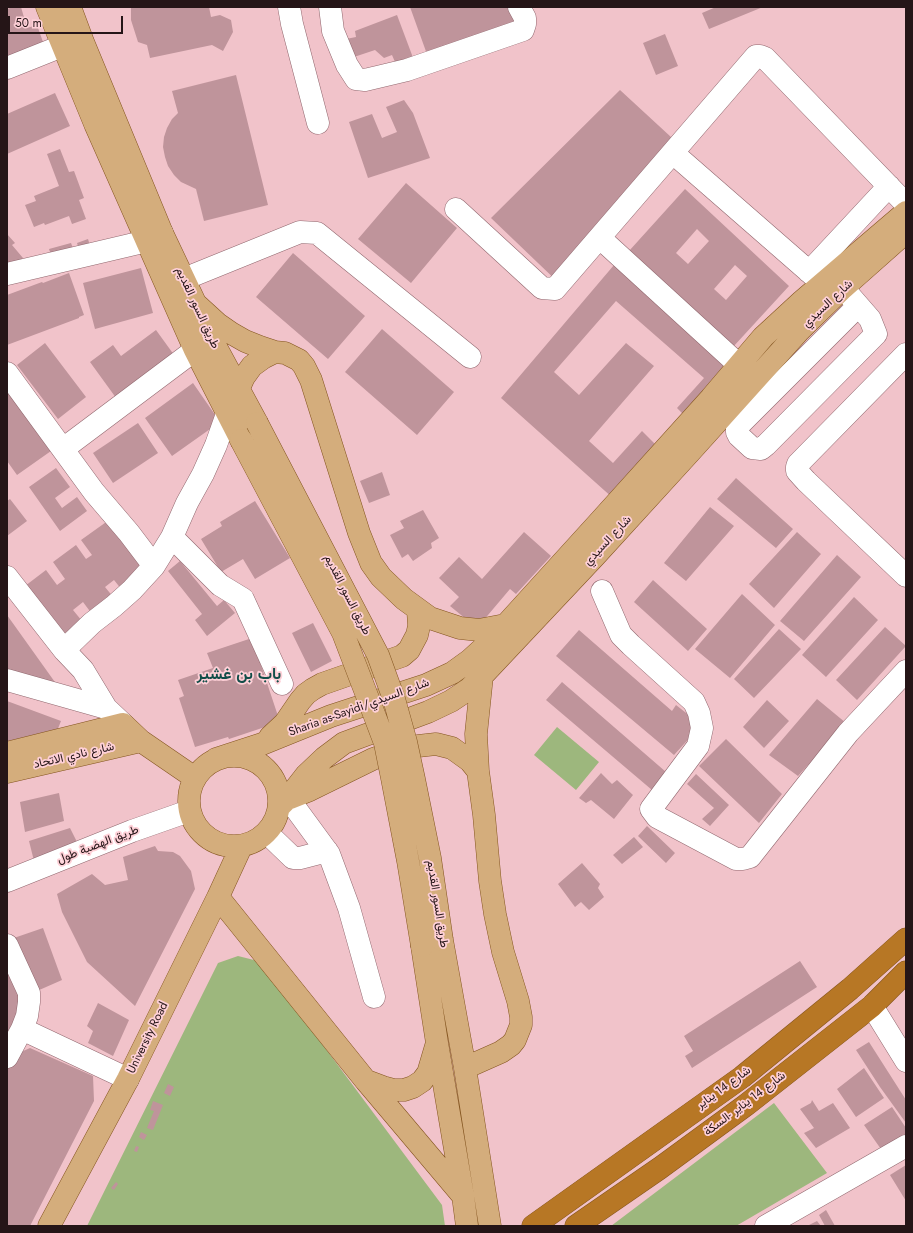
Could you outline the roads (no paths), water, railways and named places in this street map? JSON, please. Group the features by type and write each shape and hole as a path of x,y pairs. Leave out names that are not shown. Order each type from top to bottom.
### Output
{"highway":[{"name":"شارع 14 يناير","path":"533,1226 742,1077 850,989 906,939"},
{"name":"شارع 14 يناير -السكة","path":"576,1226 660,1168 746,1105 872,1006 906,972"}],"main road":[{"name":"طريق السور القديم","path":"47,7 62,46 155,237 184,279 217,349 258,423 374,648 394,699 406,742 430,858 432,943 437,1043 467,1226"},
{"name":"طريق السور القديم","path":"70,7 195,350 227,414 343,633 385,743 408,861 432,943 465,1068 490,1226"},
{"name":"شارع السيدي","path":"284,802 306,775 324,758 344,743 428,712 451,701 469,689 482,676 682,446 739,365 815,277 906,212"},
{"name":"شارع السيدي","path":"498,633 682,446 755,380 799,331 906,232"},
{"path":"195,303 212,319 231,333 245,341 293,357 304,366 311,380 359,534 371,563 380,577 404,599 430,618 460,628 498,633"},
{"path":"227,414 244,377 252,366 275,352"},
{"path":"262,744 286,723 300,701 312,689 322,684 402,656 409,650 417,635 419,626 418,610"},
{"name":"Sharia as-Sayidi/شارع السيدي","path":"216,759 262,744 331,716 426,684 452,673 470,660 498,633"},
{"path":"465,1068 501,1052 511,1045 515,1040 521,1025 518,1001 503,952 490,881 484,814 478,771 476,734 482,676"},
{"path":"123,724 141,741 195,778"},
{"name":"شارع نادي الاتحاد","path":"7,753 123,724"},
{"name":"شارع نادي الاتحاد","path":"7,772 141,741"},
{"path":"284,802 271,775 260,764 246,757 231,756 216,759 200,770 195,778 189,794 189,811 194,824 203,835 214,842 227,847 241,847 255,842 267,833 276,820 284,802 373,759 398,750 436,744 452,748 470,761 478,771"},
{"name":"University Road","path":"48,1226 128,1079 218,897 241,847"},
{"path":"218,897 366,1081 463,1196"},
{"path":"366,1081 383,1088 394,1090 404,1090 413,1087 422,1081 428,1073 437,1043"}],"street":[{"path":"289,7 292,24 318,123"},
{"path":"330,7 333,31 347,65 356,79 365,80 407,70 523,30 525,18 519,7"},
{"path":"7,68 62,46"},
{"path":"456,209 542,288 555,289 756,56 765,58 906,204"},
{"path":"673,153 815,277 889,186"},
{"path":"184,279 300,232 317,233 470,357"},
{"path":"7,274 155,237"},
{"path":"600,238 755,380"},
{"path":"844,288 870,319 876,334 766,445 761,449 752,448 739,436 737,427 858,306"},
{"path":"63,449 195,350"},
{"path":"906,354 798,464 797,467 798,471 806,481 906,576"},
{"path":"7,373 94,492 129,532 154,566"},
{"path":"64,650 92,623 132,590 154,566 172,537 187,503 203,474 216,445 227,414"},
{"path":"172,537 220,585 243,599 282,684"},
{"path":"7,577 64,650 83,670 106,708 123,724"},
{"path":"602,591 621,635 694,702 700,713 702,728 698,746 651,809 657,817 736,860 750,857 848,733 906,671"},
{"path":"7,680 106,708"},
{"path":"284,802 329,854 349,908 374,997"},
{"name":"طريق الهضبة طول","path":"7,881 132,831 189,811"},
{"path":"267,833 293,858 300,858 327,851"},
{"path":"7,946 29,993 27,1016 22,1030 7,1057"},
{"path":"872,1006 906,1061"},
{"path":"22,1030 128,1079"},
{"path":"766,1226 906,1146"}],"district":[{"name":"باب بن غشير","path":"239,675"}]}
